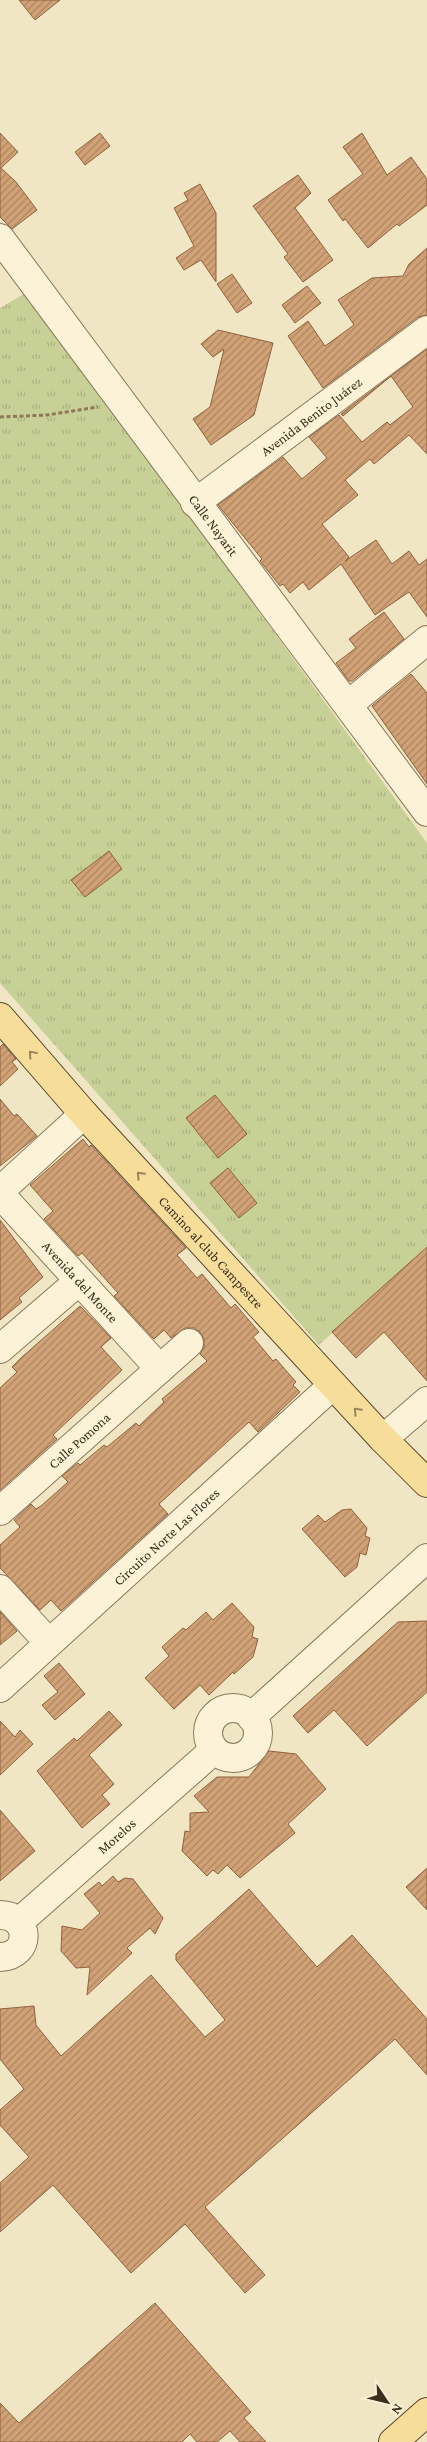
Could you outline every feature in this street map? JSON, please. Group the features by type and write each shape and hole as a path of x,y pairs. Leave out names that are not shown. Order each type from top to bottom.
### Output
{"main road":[{"name":"Camino al club Campestre","path":"0,1017 84,1114 383,1439 427,1483"},
{"path":"393,2442 427,2412"}],"street":[{"name":"Calle Nayarit","path":"0,238 119,397 195,503 427,812"},
{"name":"Avenida Benito Juárez","path":"195,503 427,330"},
{"path":"348,705 427,640"},
{"path":"0,1192 84,1114"},
{"name":"Avenida del Monte","path":"0,1192 160,1369"},
{"path":"0,1349 79,1281"},
{"name":"Calle Pomona","path":"0,1511 189,1343"},
{"name":"Circuito Norte Las Flores","path":"0,1688 48,1642 333,1385"},
{"path":"383,1439 427,1401"},
{"name":"Morelos","path":"9,1919 214,1750 229,1758 246,1755 252,1749 258,1733 251,1717 427,1558"},
{"path":"0,1590 48,1642"},
{"path":"0,1957 13,1954 22,1943 22,1928 9,1919"}],"path":[{"path":"0,417 47,415 94,409 119,397"}],"green space":[{"path":"24,294 184,508 427,843 427,1246 319,1345 0,983 0,308"}],"building":[{"path":"19,0 60,0 35,20"},
{"path":"0,133 18,152 1,168 16,182 37,210 12,229 0,217"},
{"path":"100,133 110,146 85,165 75,152"},
{"path":"362,133 387,175 411,157 427,179 427,205 399,226 397,224 368,248 345,219 343,221 328,200 363,174 343,147"},
{"path":"298,175 311,193 295,208 333,260 303,282 284,257 288,254 253,206"},
{"path":"200,184 216,213 216,282 201,260 184,270 176,258 194,246 174,208 188,200 184,193"},
{"path":"427,248 427,315 418,317 323,388 288,336 308,321 325,346 354,325 338,300 372,278 403,276 409,264"},
{"path":"232,274 252,303 237,313 217,284"},
{"path":"307,286 321,303 295,323 282,305"},
{"path":"218,330 273,343 254,415 211,445 193,419 210,407 224,349 213,357 201,344"},
{"path":"427,349 427,454 409,435 374,464 370,459 345,480 358,495 322,524 349,557 345,561 376,540 392,564 409,551 419,565 427,559 427,617 409,592 375,615 341,564 309,590 303,582 290,593 283,584 280,586 260,561 262,559 218,505 283,457 302,479 327,458 309,437 339,415 362,442 387,422 390,425 413,407 391,376"},
{"path":"388,378 343,416 341,414"},
{"path":"384,612 404,639 352,681 349,681 336,663 356,648 349,639"},
{"path":"411,674 427,693 427,784 372,706"},
{"path":"109,851 122,869 85,897 71,880"},
{"path":"3,1044 16,1059 12,1062 18,1069 0,1086 0,1047"},
{"path":"215,1095 247,1134 218,1158 186,1118"},
{"path":"0,1099 14,1116 17,1114 37,1136 0,1166"},
{"path":"83,1139 89,1147 91,1145 186,1248 177,1255 197,1278 202,1274 231,1308 235,1304 259,1332 253,1337 273,1361 276,1359 296,1382 293,1385 300,1392 258,1432 249,1422 159,1504 168,1514 61,1611 51,1600 40,1610 0,1568 0,1545 20,1527 14,1520 31,1504 36,1509 41,1506 68,1482 62,1476 78,1463 80,1465 104,1445 107,1447 136,1423 139,1426 164,1402 162,1399 207,1361 200,1354 204,1347 204,1339 200,1332 194,1328 185,1328 171,1338 164,1330 154,1339 114,1296 118,1293 82,1253 78,1256 44,1219 53,1211 30,1185"},
{"path":"228,1168 257,1203 239,1218 210,1183"},
{"path":"0,1220 43,1277 19,1298 22,1302 0,1320"},
{"path":"427,1247 427,1381 384,1332 356,1358 332,1332"},
{"path":"80,1306 111,1338 101,1347 122,1370 53,1435 57,1439 0,1490 0,1388 17,1372 12,1367"},
{"path":"351,1509 367,1528 365,1536 370,1538 366,1555 360,1553 357,1567 345,1577 302,1529 318,1515 325,1522 342,1510"},
{"path":"232,1603 254,1627 252,1637 258,1639 253,1657 234,1674 233,1672 209,1695 200,1685 174,1709 145,1678 169,1656 162,1647 183,1628 186,1630 206,1612 213,1620"},
{"path":"0,1612 17,1631 0,1645"},
{"path":"427,1621 427,1692 367,1746 334,1710 308,1733 293,1716 398,1622"},
{"path":"59,1663 85,1694 55,1720 42,1705 58,1692 44,1676"},
{"path":"109,1711 122,1725 89,1755 114,1784 102,1795 110,1804 82,1828 37,1771 74,1738 77,1741"},
{"path":"0,1721 15,1737 20,1730 33,1744 0,1775"},
{"path":"269,1751 296,1754 326,1789 288,1824 295,1833 240,1878 227,1865 218,1874 213,1870 207,1876 182,1851 185,1831 190,1832 190,1813 209,1812 194,1796 217,1777 249,1777"},
{"path":"0,1810 35,1851 0,1881"},
{"path":"427,1868 427,1910 406,1887"},
{"path":"113,1876 118,1882 125,1878 133,1879 163,1918 155,1934 150,1928 127,1948 132,1953 87,1995 90,1967 76,1968 61,1951 62,1926 82,1930 100,1913 84,1894 99,1882 102,1886"},
{"path":"249,1889 317,1967 352,1935 427,2019 427,2075 395,2039 205,2207 265,2275 245,2293 185,2224 131,2273 53,2185 0,2232 0,2183 29,2157 0,2125 0,2110 24,2089 0,2059 0,2009 34,2006 36,2025 61,2056 151,1975 205,2037 225,2020 176,1960 176,1954"},
{"path":"155,2303 251,2412 244,2418 266,2442 240,2442 230,2431 217,2442 197,2442 190,2434 182,2442 0,2442 0,2403 19,2423"}]}
